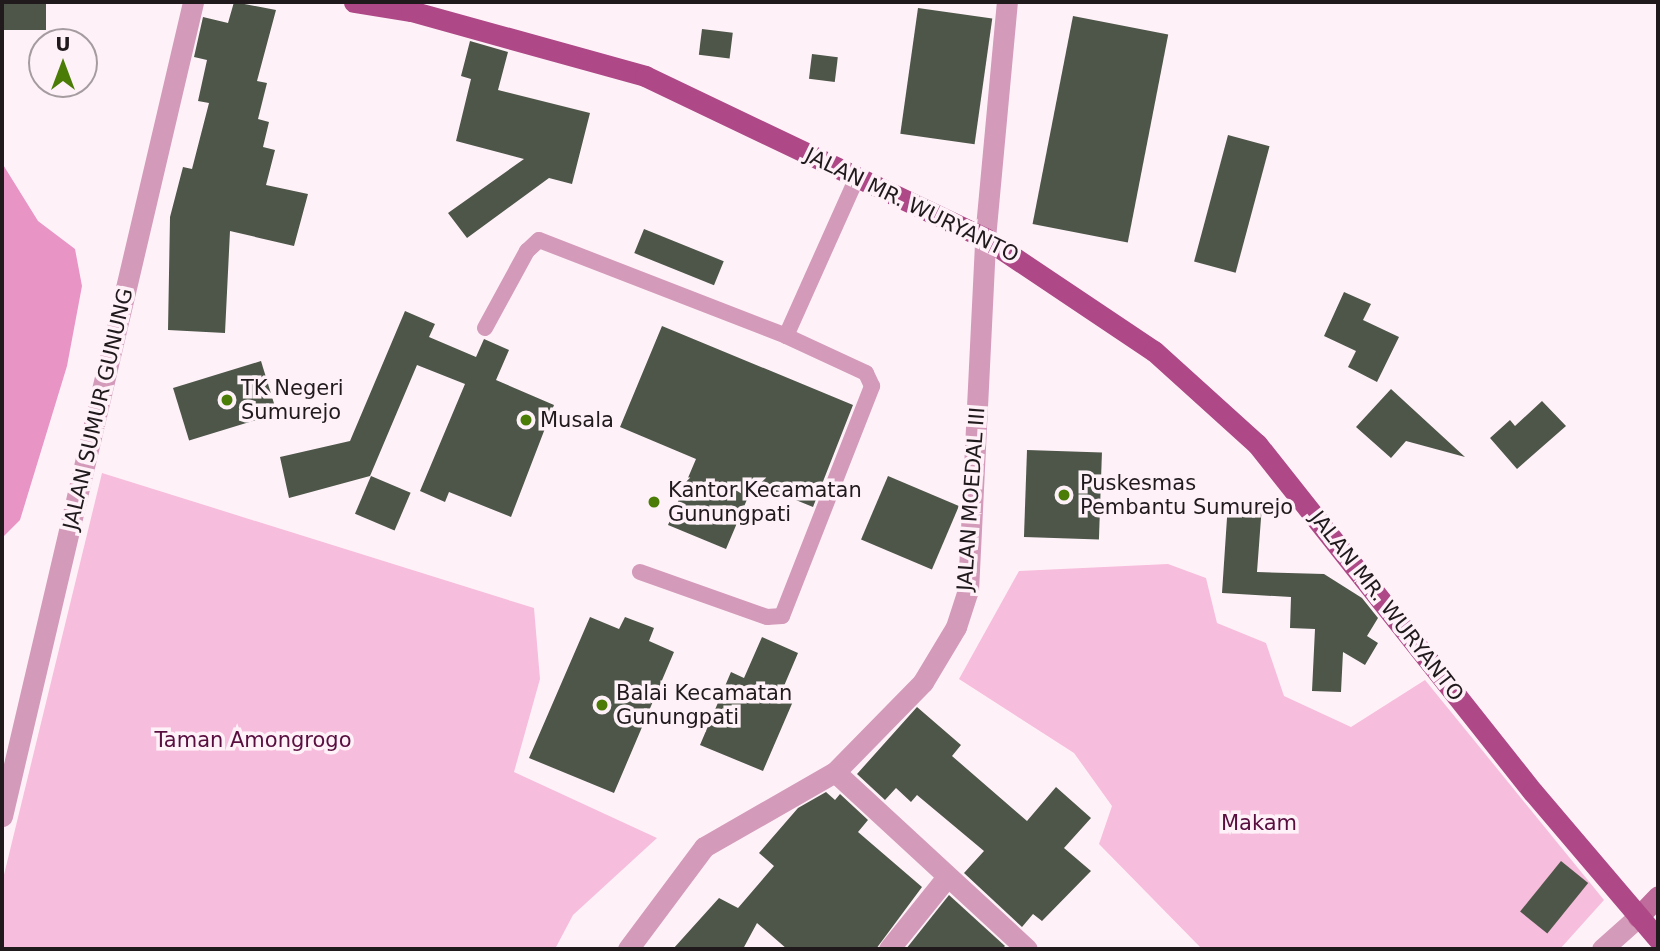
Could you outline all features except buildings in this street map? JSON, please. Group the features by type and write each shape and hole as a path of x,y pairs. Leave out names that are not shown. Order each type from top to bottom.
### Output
{"main road":[{"name":"JALAN MR. WURYANTO","path":"354,2 411,12 645,76 985,238 1154,351 1257,444 1658,939"},
{"path":"1638,916 1658,896"}],"street":[{"name":"JALAN SUMUR GUNUNG","path":"2,816 193,2"},
{"name":"JALAN MOEDAL III","path":"628,949 704,847 835,772 923,682 956,627 968,591 985,238 1007,2"},
{"path":"835,772 946,878 1027,949"},
{"path":"889,949 946,878"},
{"path":"1602,949 1638,916"}],"lane":[{"path":"786,336 858,177"},
{"path":"485,328 527,251 539,240 786,336 866,373 872,386 782,616 767,617 640,572"}],"green space":[{"name":"Taman Amongrogo","path":"102,473 534,608 540,679 514,772 657,838 573,915 555,949 2,949 2,883"},
{"name":"Makam","path":"1168,564 1206,578 1217,623 1266,643 1284,696 1351,727 1425,680 1604,900 1560,949 1202,949 1099,844 1112,806 1074,753 959,679 1019,571"}],"shaded area":[{"path":"2,163 38,221 75,249 82,286 67,366 20,520 2,538"}],"place":[{"name":"TK Negeri Sumurejo","path":"227,400"},
{"name":"Musala","path":"526,420"},
{"name":"Puskesmas Pembantu Sumurejo","path":"1064,495"},
{"name":"Kantor Kecamatan Gunungpati","path":"654,502"},
{"name":"Balai Kecamatan Gunungpati","path":"602,705"}]}
